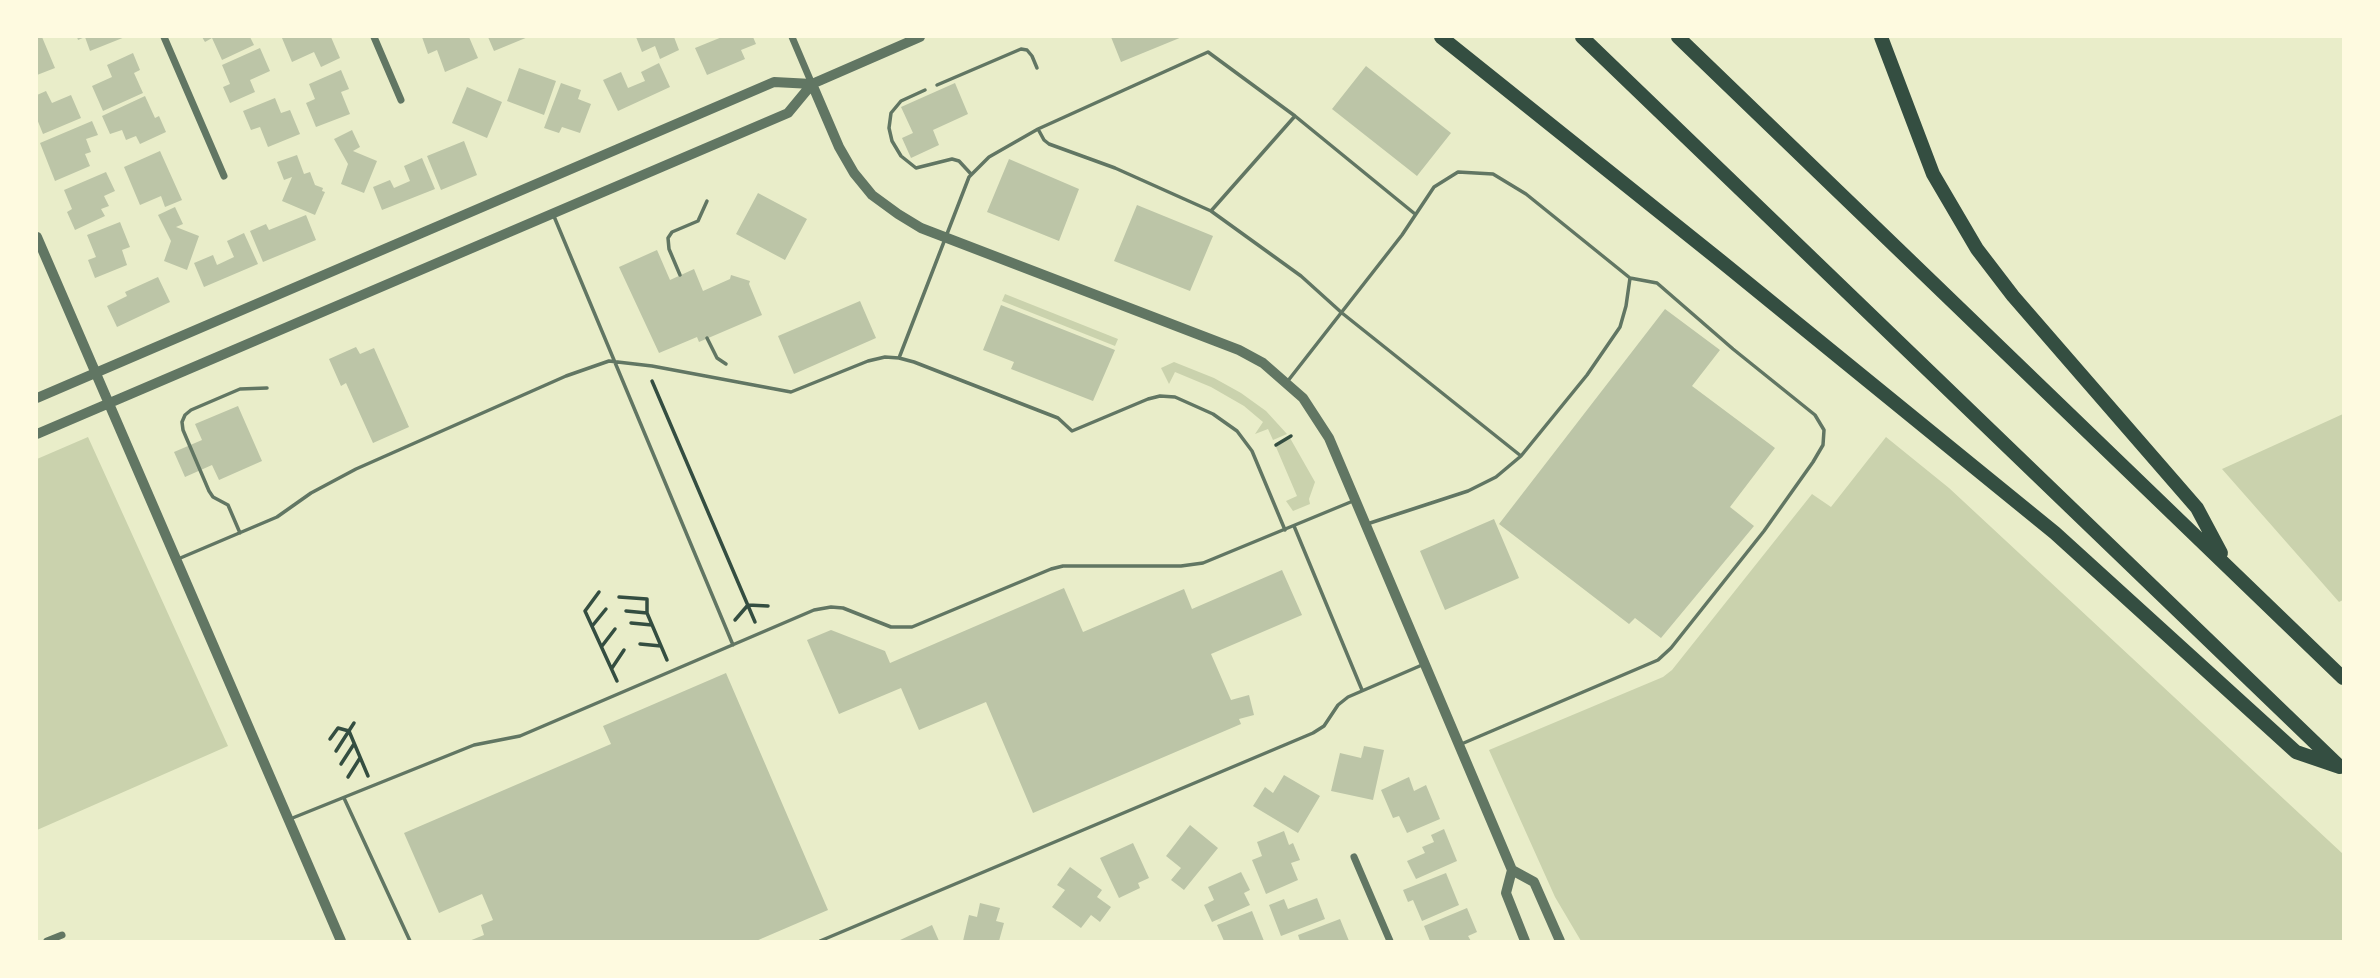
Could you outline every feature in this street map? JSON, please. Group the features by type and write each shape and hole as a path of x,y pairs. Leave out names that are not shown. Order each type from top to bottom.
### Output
{"highway":[{"path":"1441,37 2055,533 2296,752 2342,768"},
{"path":"1582,37 2342,768"},
{"path":"1678,37 2343,678"},
{"path":"1881,37 1933,174 1977,249 2013,296 2197,508 2228,566"}],"street":[{"path":"164,37 224,176"},
{"path":"374,37 401,100"},
{"path":"792,37 839,146 863,185 881,202 906,219 947,238 1239,349 1263,363 1303,398 1329,438 1512,870 1506,894 1525,941"},
{"path":"37,398 774,82 812,84 920,37"},
{"path":"37,434 788,113 812,84"},
{"path":"37,237 341,941"},
{"path":"1354,857 1390,941"},
{"path":"1512,870 1534,882 1560,941"},
{"path":"47,941 62,935"}],"lane":[{"path":"937,85 1021,49 1027,50 1037,68"},
{"path":"899,358 972,174 989,157 1038,129 1208,52 1295,116 1415,214"},
{"path":"925,90 901,101 891,113 889,128 892,141 901,156 916,168 952,159 972,174"},
{"path":"1211,211 1295,116"},
{"path":"1038,129 1049,144 1115,168 1211,211 1301,276 1342,313 1521,456"},
{"path":"1286,382 1402,235 1434,187 1458,172 1493,174 1526,194 1630,278 1657,283 1815,415 1824,430 1823,445 1813,463 1764,531 1671,648 1658,660 1459,745"},
{"path":"680,275 669,249 668,238 672,232 698,221 707,201"},
{"path":"553,214 733,645"},
{"path":"1365,525 1468,491 1496,477 1521,456 1587,375 1620,327 1630,278"},
{"path":"707,338 716,358 726,364"},
{"path":"176,560 277,517 356,468 566,376 598,363 614,361 791,392 868,360 899,358 1058,418 1073,431 1160,396 1175,397 1226,422 1245,441 1284,530"},
{"path":"240,533 228,505 213,497 209,491 182,422 191,410 240,389 267,387"},
{"path":"290,820 474,745 520,736 823,608 843,608 891,627 912,627 1051,569 1074,565 1191,565 1214,559 1355,500"},
{"path":"1294,526 1362,690"},
{"path":"820,941 1313,733 1324,726 1342,701 1424,664"},
{"path":"344,798 410,941"}],"path":[{"path":"652,381 755,622"},
{"path":"1276,445 1291,436"},
{"path":"599,592 585,611 617,681"},
{"path":"620,597 647,599 647,613 667,660"},
{"path":"748,605 768,606"},
{"path":"735,620 748,605"},
{"path":"593,625 606,609"},
{"path":"626,611 647,613"},
{"path":"631,623 652,625"},
{"path":"602,646 615,629"},
{"path":"640,645 661,646"},
{"path":"612,668 624,650"},
{"path":"336,751 354,723"},
{"path":"330,739 338,728 349,732 368,775"},
{"path":"341,764 354,744"},
{"path":"348,777 360,758"}],"green space":[{"path":"1005,294 1118,339 1115,346 1002,301"},
{"path":"1174,362 1214,378 1241,393 1266,411 1287,434 1273,440 1268,429 1255,434 1263,422 1244,406 1211,387 1175,372 1169,384 1161,368"},
{"path":"2343,414 2343,600 2339,602 2222,469"},
{"path":"88,437 228,746 37,830 37,459"},
{"path":"1886,437 1949,488 2343,854 2343,941 1581,941 1555,897 1489,750 1663,677 1672,670 1812,494 1831,507"},
{"path":"1290,438 1315,482 1310,504 1293,511 1286,501 1297,496 1276,447"}],"building":[{"path":"37,37 42,37 55,68 37,75"},
{"path":"85,37 125,37 90,51"},
{"path":"202,37 250,37 254,45 222,60 212,38 205,42"},
{"path":"331,37 340,58 321,67 314,52 292,62 282,38"},
{"path":"422,37 469,37 478,58 445,72 437,50 428,54"},
{"path":"488,37 528,37 494,51"},
{"path":"636,37 674,37 679,50 660,59 655,46 642,52"},
{"path":"722,37 753,37 756,44 741,50 745,59 707,75 695,48"},
{"path":"1111,37 1182,37 1121,62"},
{"path":"260,48 270,71 250,80 255,92 230,103 223,87 230,84 222,65"},
{"path":"133,53 140,70 134,73 143,93 103,111 92,86 112,77 107,65"},
{"path":"659,63 670,87 618,111 603,80 621,72 628,88 645,81 641,72"},
{"path":"1366,66 1451,133 1417,176 1332,109"},
{"path":"519,68 556,81 544,115 507,101"},
{"path":"341,70 349,89 341,92 350,114 316,127 306,103 315,99 309,84"},
{"path":"561,83 581,90 578,99 591,104 580,133 562,127 559,133 544,128"},
{"path":"955,83 968,114 933,130 939,145 911,158 902,138 913,133 901,107"},
{"path":"467,87 502,102 487,138 452,123"},
{"path":"46,91 52,103 71,95 81,118 43,134 37,119 37,95"},
{"path":"145,96 155,118 159,116 166,132 140,144 136,136 126,140 122,130 110,134 102,116"},
{"path":"275,98 281,113 290,110 300,134 268,147 260,127 251,130 243,111"},
{"path":"92,121 98,135 86,139 91,152 85,154 90,166 55,181 40,143"},
{"path":"352,130 360,147 353,151 377,161 364,193 341,184 348,164 334,139"},
{"path":"464,141 477,175 441,190 427,156"},
{"path":"160,151 182,200 165,207 161,196 140,205 124,167"},
{"path":"297,155 304,174 310,172 315,185 323,188 322,191 325,192 315,215 282,201 292,177 284,180 277,162"},
{"path":"422,158 435,189 382,210 373,187 390,180 394,188 410,181 404,166"},
{"path":"1009,159 1079,189 1059,241 987,212"},
{"path":"106,172 115,191 104,196 109,206 101,209 105,216 75,230 67,212 72,209 64,190"},
{"path":"758,193 807,219 785,260 736,234"},
{"path":"1137,205 1213,236 1190,291 1114,261"},
{"path":"175,207 183,224 176,227 199,236 187,270 164,261 171,241 158,215"},
{"path":"306,215 316,240 263,262 250,231 266,224 269,230"},
{"path":"120,222 130,247 122,250 127,265 95,278 88,260 96,257 87,235"},
{"path":"244,233 258,264 204,287 194,263 213,255 217,265 234,257 227,241"},
{"path":"657,250 670,280 694,269 703,291 730,279 731,275 750,281 762,315 699,342 697,337 659,353 619,267"},
{"path":"158,277 170,302 117,327 107,306 127,296 125,292"},
{"path":"860,301 876,338 794,374 778,336"},
{"path":"1001,305 1115,350 1093,401 1011,369 1014,362 983,350"},
{"path":"1665,309 1720,350 1692,386 1775,448 1730,507 1754,526 1661,638 1635,618 1629,624 1499,524"},
{"path":"356,347 360,354 374,348 409,427 373,443 346,383 341,386 329,359"},
{"path":"238,406 262,461 219,480 212,465 185,477 174,452 202,440 195,424"},
{"path":"1494,519 1519,578 1445,610 1420,551"},
{"path":"1282,570 1302,615 1211,654 1231,700 1249,695 1254,715 1239,719 1241,724 1033,813 986,702 919,730 901,688 839,714 807,640 831,630 885,651 890,663 1064,588 1083,632 1184,589 1192,609"},
{"path":"726,673 828,910 756,941 469,941 484,935 481,925 493,920 482,894 439,913 404,833 611,744 603,726"},
{"path":"1364,746 1384,750 1373,800 1331,791 1340,753 1361,758"},
{"path":"1284,775 1320,796 1298,833 1253,806 1265,787 1273,793"},
{"path":"1409,777 1414,791 1426,785 1440,819 1407,833 1399,816 1393,818 1381,790"},
{"path":"1190,825 1218,848 1184,890 1171,880 1181,868 1166,856"},
{"path":"1444,829 1457,861 1416,879 1407,861 1425,853 1422,847 1434,842 1431,835"},
{"path":"1284,831 1289,845 1293,843 1300,860 1291,863 1298,880 1266,894 1252,860 1262,856 1257,842"},
{"path":"1133,843 1149,878 1138,883 1140,888 1119,898 1100,858"},
{"path":"1070,867 1102,890 1097,897 1111,907 1100,922 1091,915 1081,928 1052,907 1065,890 1057,885"},
{"path":"1241,872 1250,890 1244,893 1250,905 1212,922 1204,905 1214,900 1208,887"},
{"path":"1446,873 1459,905 1422,921 1413,900 1408,902 1403,890"},
{"path":"1317,898 1325,919 1281,936 1269,905 1284,899 1288,909"},
{"path":"980,903 1000,908 996,921 1004,923 999,941 963,941 969,915 977,917"},
{"path":"1467,908 1477,932 1468,936 1471,941 1430,941 1424,926"},
{"path":"1252,911 1264,941 1224,941 1217,925"},
{"path":"1340,919 1349,941 1300,941 1298,935"},
{"path":"932,925 939,941 898,941"}]}
